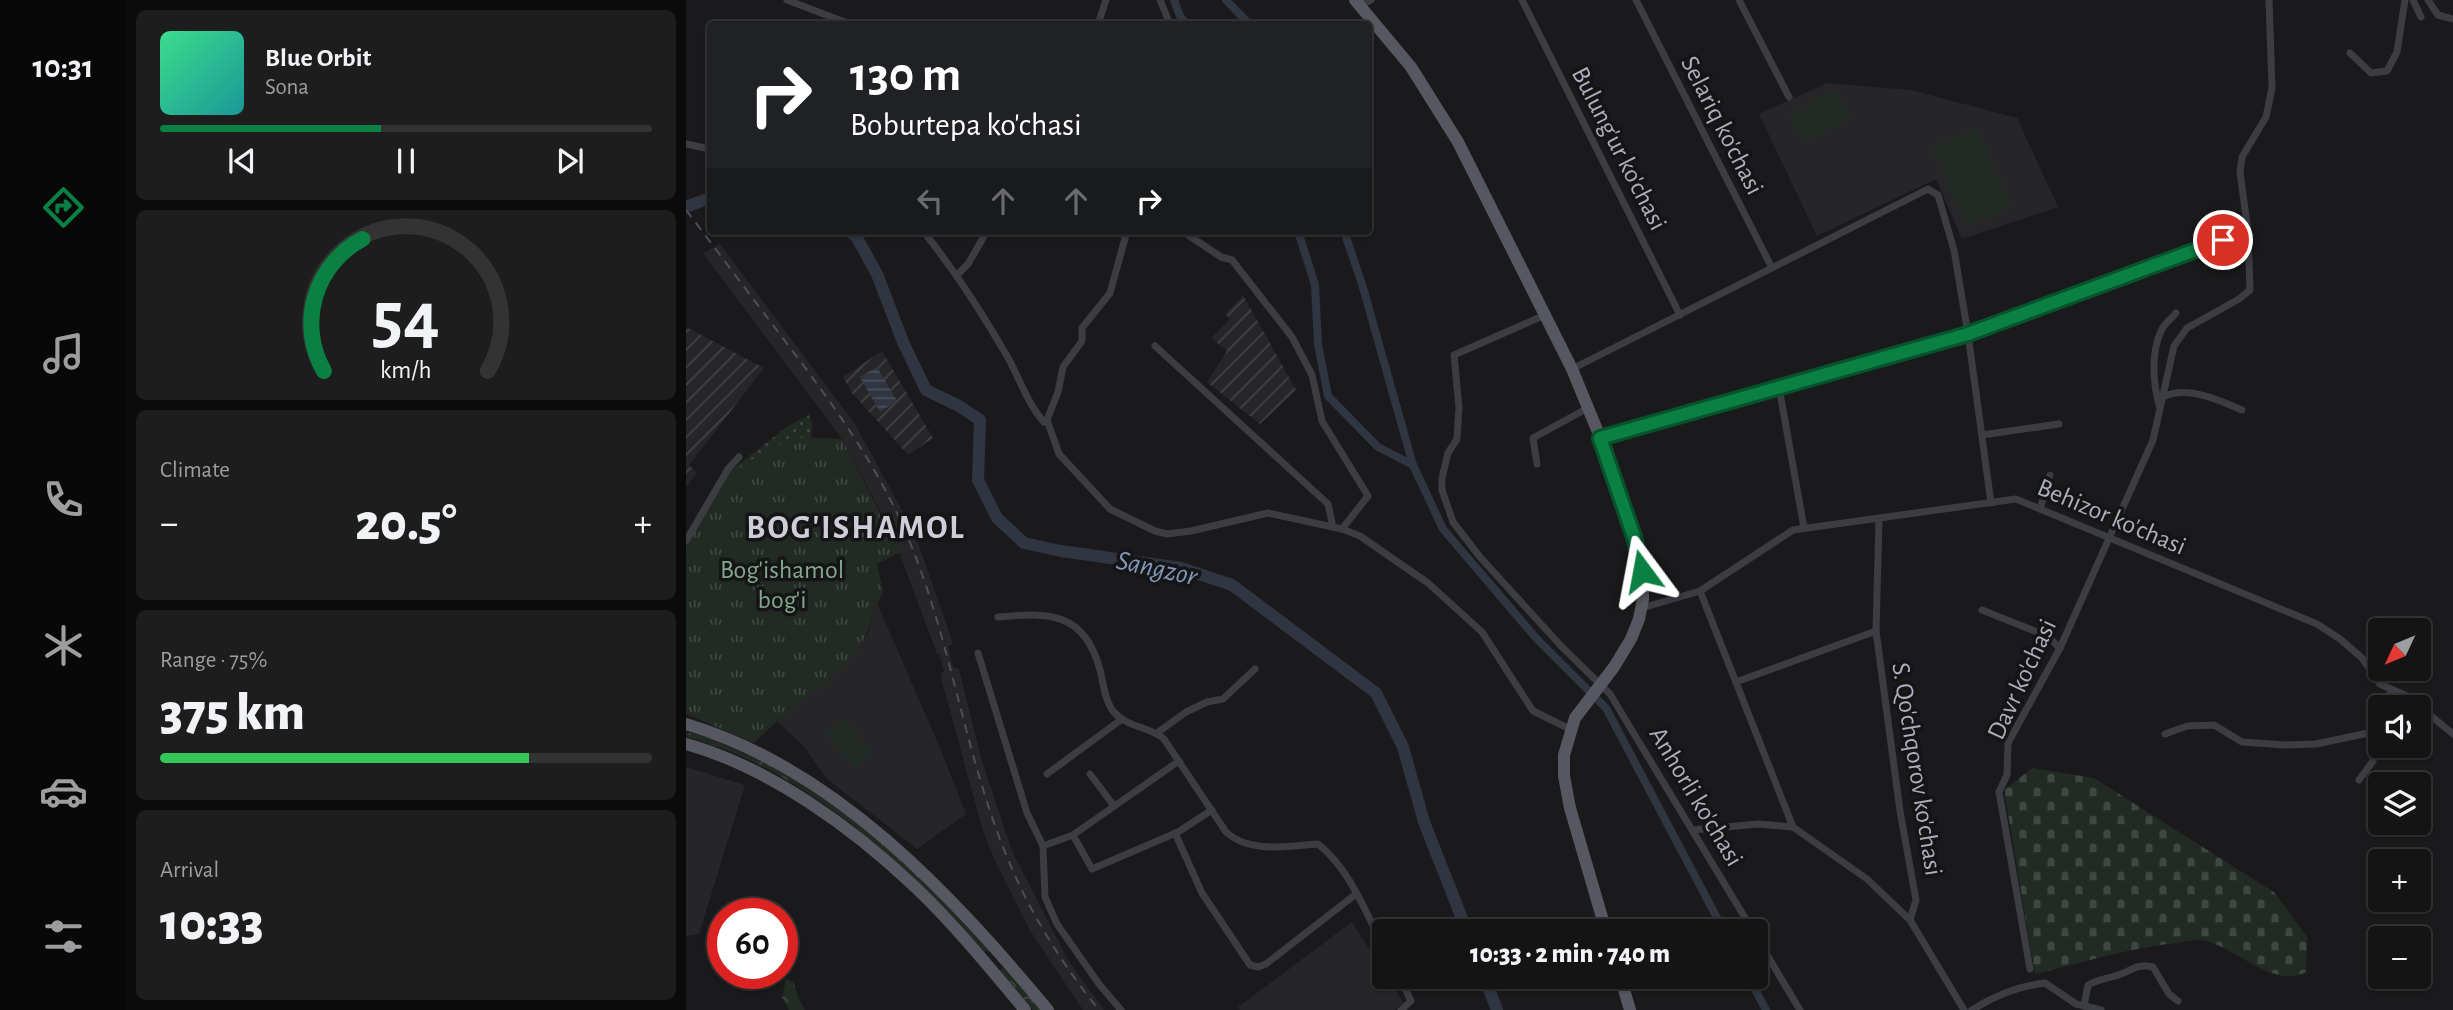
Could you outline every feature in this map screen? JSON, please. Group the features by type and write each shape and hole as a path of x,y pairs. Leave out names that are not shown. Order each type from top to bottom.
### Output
{"main road":[{"path":"1362,2 1411,67 1444,117 1545,315 1588,408 1637,545 1643,580 1642,608 1631,639 1601,685 1581,708 1570,729 1564,755 1567,795 1603,919"},
{"path":"686,724 711,731 771,760 853,813 924,873 999,951 1048,1010"},
{"path":"686,744 704,749 752,771 845,828 915,887 1025,1010"},
{"path":"985,963 996,963 1000,956 999,951"},
{"path":"1624,989 1630,1010"}],"street":[{"path":"787,0 842,21"},
{"path":"1099,21 1106,0"},
{"path":"1160,0 1169,21"},
{"name":"Bulung'ur ko'chasi","path":"1522,0 1680,315"},
{"name":"Selariq ko'chasi","path":"1636,0 1772,268"},
{"path":"1739,0 1789,97"},
{"path":"1600,438 1968,334 2248,231 2240,172 2242,157 2266,117 2272,88 2269,0"},
{"path":"2350,53 2371,73 2388,71 2398,52 2405,0"},
{"path":"2413,0 2421,17"},
{"path":"2428,0 2438,15 2453,19"},
{"path":"686,144 707,148"},
{"path":"1572,369 1928,189 1938,195 1955,250 1991,503"},
{"name":"Davr ko'chasi","path":"2030,969 1999,792 2007,775 2008,743 2060,648 2153,440 2174,346 2187,328 2250,290 2248,231"},
{"path":"926,235 958,274 1038,414 1044,422 1047,420"},
{"path":"958,274 968,264 985,235"},
{"path":"1126,235 1110,293 1082,328 1082,341 1063,367 1058,392 1047,420 1059,454 1110,509 1155,531 1167,534 1191,531 1268,513 1342,529 1360,536 1428,583 1482,632 1533,711 1570,729"},
{"path":"1188,235 1221,257 1232,260 1292,337 1312,375 1322,421 1368,496 1342,529"},
{"path":"2160,410 2154,387 2157,345 2161,330 2176,313"},
{"name":"Anhorli ko'chasi","path":"1545,315 1454,355 1459,408 1457,439 1448,453 1441,489 1453,522 1480,557 1561,646 1610,694 1746,919"},
{"path":"1155,346 1328,504 1333,527"},
{"path":"1779,387 1804,528"},
{"path":"2163,397 2173,392 2186,392 2222,401 2242,410"},
{"path":"1537,464 1533,438 1588,408"},
{"path":"1982,435 2059,424"},
{"path":"686,541 728,469 738,457"},
{"path":"2040,509 2050,475"},
{"name":"Behizor ko'chasi","path":"1642,608 1700,590 1793,530 2016,499 2317,624 2362,659 2379,684 2390,691 2407,696 2453,734"},
{"name":"S. Qo'chqorov ko'chasi","path":"1879,519 1876,631 1900,811 1916,900 1910,920"},
{"path":"1700,590 1793,827"},
{"path":"1982,610 2047,636 2060,648"},
{"path":"998,617 1059,617 1083,632 1097,660 1112,709 1122,719 1157,733 1164,739 1226,832 1237,842 1269,848 1318,844 1330,853 1372,925"},
{"path":"1735,682 1876,631"},
{"path":"978,653 1027,813 1043,846 1045,897 1058,924 1099,984 1121,1010"},
{"path":"1157,733 1186,712 1208,702 1223,699 1255,669"},
{"path":"2388,695 2390,691"},
{"path":"1047,774 1122,719"},
{"path":"2165,734 2187,726 2214,725 2242,742 2285,745 2316,744 2368,733"},
{"path":"2359,780 2373,758"},
{"path":"1043,846 1073,835 1179,761"},
{"path":"1090,774 1114,806"},
{"path":"1073,835 1092,869 1175,833 1212,810"},
{"path":"1693,830 1758,824 1793,827 1867,879 1910,920 1964,1010"},
{"path":"1175,833 1202,893 1250,965 1258,967 1266,964 1356,894"},
{"name":"Anhorli ko'chasi","path":"1768,956 1800,1010"},
{"path":"2078,1007 2088,985 2104,977 2117,976 2140,964 2153,967 2169,993 2178,1001"},
{"path":"1972,1010 1987,1000 2029,985 2045,983 2078,1007 2101,1010"},
{"path":"1405,989 1416,1010"},
{"path":"1401,1010 1411,1001"}],"shaded area":[{"path":"1827,83 1911,90 2017,118 2058,207 1962,239 1936,179 1817,236 1759,114"},
{"path":"720,244 855,424 915,534 953,643 948,647 953,667 959,669 982,761 1012,851 1068,960 1104,1010 1083,1010 1029,929 994,859 982,828 940,674 944,671 939,654 892,533 842,439 703,253"},
{"path":"1243,295 1296,390 1260,424 1207,382 1227,351 1211,338 1230,319 1225,314"},
{"path":"686,327 764,368 689,465 697,473 686,487"},
{"path":"882,351 933,438 908,455 852,393 843,377"},
{"path":"877,367 897,401 880,412 860,377"},
{"path":"877,603 966,814 917,849 826,778 805,748 776,720 828,679 855,652 868,634"},
{"path":"686,767 745,785 710,898 707,898 707,908 699,934 686,936"},
{"path":"1352,922 1372,953 1372,989 1395,989 1403,1002 1395,1010 1240,1010 1238,1007"}],"green space":[{"path":"1835,89 1851,118 1804,143 1789,115"},
{"path":"1977,128 2012,207 1967,227 1932,147"},
{"path":"809,415 812,424 810,454 729,472 788,426"},
{"name":"Bog'ishamol bog'i","path":"793,437 842,439 900,552 877,564 883,592 865,637 856,651 832,676 754,743 686,714 686,544 729,472"},
{"path":"844,719 872,753 855,768 826,734"},
{"path":"686,732 710,738 778,769 850,817 923,877 989,952 984,951 921,885 886,853 811,795 771,771 729,751 686,737"},
{"path":"2032,768 2094,778 2275,893 2307,937 2306,972 2294,976 2267,971 2214,944 2199,940 2140,948 2035,974 2004,790"},
{"path":"1003,967 1041,1010 1033,1010 1000,971"},
{"path":"784,989 796,989 805,1010 789,1010 782,998"}],"waterway":[{"path":"1174,0 1184,21"},
{"path":"1226,0 1246,21"},
{"name":"Sangzor","path":"686,207 707,199"},
{"name":"Sangzor","path":"854,235 877,274 903,342 926,390 980,420 978,480 997,518 1024,543 1181,568 1232,585 1376,693 1403,747 1424,822 1462,919"},
{"path":"1299,235 1315,285 1318,344 1328,396 1378,447 1413,465"},
{"path":"1345,235 1362,284 1413,465 1443,529 1536,638 1606,708 1718,919"},
{"name":"Sangzor","path":"1489,989 1497,1010"},
{"path":"1755,989 1766,1010"}],"railway":[{"path":"686,210 834,407 894,506 922,574 983,788 1013,871 1052,944 1099,1010"}],"district":[{"name":"BOG'ISHAMOL","path":"856,526"}],"route":[{"path":"1642,571 1634,537 1600,438 1968,334 2223,240"}]}
